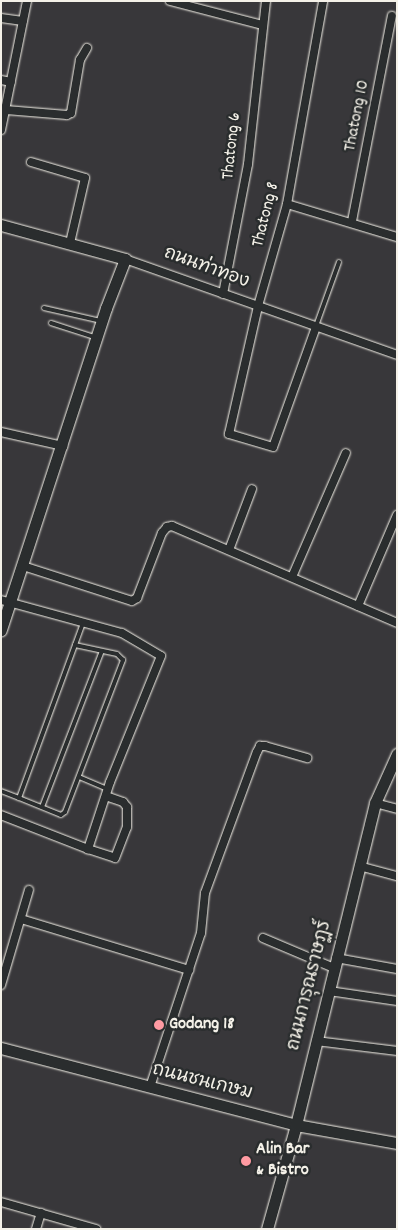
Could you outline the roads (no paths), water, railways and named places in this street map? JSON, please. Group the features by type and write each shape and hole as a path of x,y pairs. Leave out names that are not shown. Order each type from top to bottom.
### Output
{"street":[{"path":"1,130 28,1"},
{"path":"170,1 263,25"},
{"name":"Thatong 6","path":"223,294 248,164 266,1"},
{"name":"Thatong 8","path":"316,327 272,446 229,434 258,306 287,204 323,1"},
{"name":"Thatong 10","path":"352,221 392,16"},
{"path":"1,18 24,21"},
{"path":"6,110 67,115 72,113 80,60 87,48"},
{"path":"1,80 12,82"},
{"path":"32,162 85,178 70,243"},
{"path":"287,204 352,221 397,237"},
{"name":"ถนนท่าทอง","path":"1,225 125,259 397,355"},
{"path":"1,630 7,601 23,566 102,321 125,259"},
{"path":"1,432 63,446"},
{"path":"292,577 346,453"},
{"path":"230,550 252,489"},
{"path":"358,606 397,515"},
{"path":"23,566 132,601 137,598 167,526 172,526 397,623"},
{"path":"7,601 122,633 151,647 161,656 107,793 88,849"},
{"path":"150,1087 201,933 205,892 257,752 260,746 265,746 307,758"},
{"name":"ถนนการุณราษฏร์","path":"267,1229 296,1125 375,803 397,754"},
{"path":"1,815 115,858 127,826 128,808 123,802 107,793"},
{"path":"375,803 397,810"},
{"path":"358,866 397,876"},
{"path":"2,983 29,890"},
{"path":"21,919 189,970"},
{"path":"263,938 335,963 397,969"},
{"path":"329,991 397,1001"},
{"path":"316,1041 397,1051"},
{"name":"ถนนชนเกษม","path":"1,1048 296,1125 397,1143"},
{"path":"1,1202 96,1229"},
{"path":"36,1229 41,1213"}],"lane":[{"path":"316,327 339,262"},
{"path":"44,308 102,321"},
{"path":"51,323 97,337"},
{"path":"19,798 84,623"},
{"path":"1,791 61,815 68,807 122,660 117,654 76,645"},
{"path":"42,808 102,651"},
{"path":"79,777 107,793"}],"place":[{"name":"Godang 18","path":"159,1025"},
{"name":"Alin Bar & Bistro","path":"246,1161"}]}
